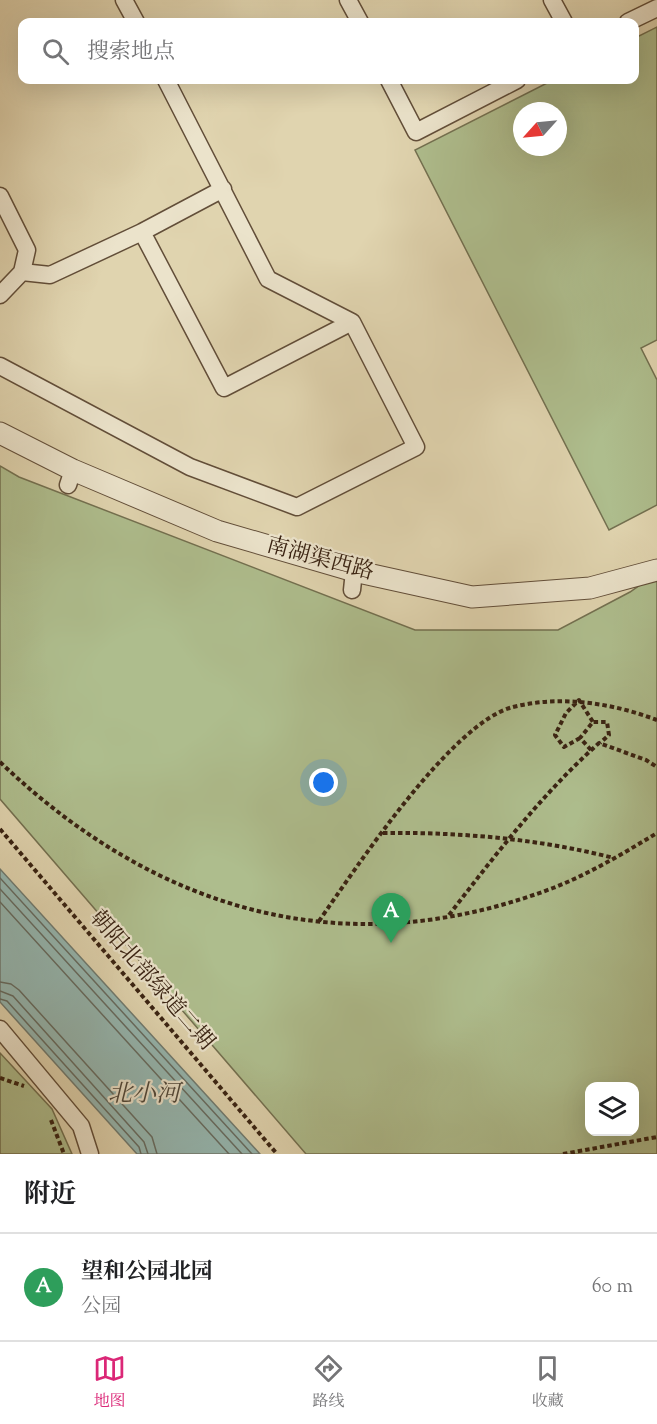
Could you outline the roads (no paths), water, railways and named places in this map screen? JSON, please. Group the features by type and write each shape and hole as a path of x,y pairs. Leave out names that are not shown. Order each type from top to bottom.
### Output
{"street":[{"path":"124,0 134,18"},
{"path":"348,0 358,18"},
{"path":"552,0 562,18"},
{"path":"636,18 657,8"},
{"path":"0,366 190,467 297,507 416,447 352,322 268,279 168,84"},
{"path":"391,84 416,132 509,84"},
{"path":"22,272 50,275 142,232 223,189"},
{"path":"0,196 27,250 22,272 0,295"},
{"path":"142,232 224,388 352,322"},
{"name":"南湖渠西路","path":"0,433 70,478 353,581 472,597 590,588 657,570"},
{"path":"0,1029 81,1126 90,1154"}],"water":[{"name":"北小河","path":"0,869 260,1154 137,1154 0,1002"}],"place":[{"name":"望和公园北园","path":"391,943"}]}
